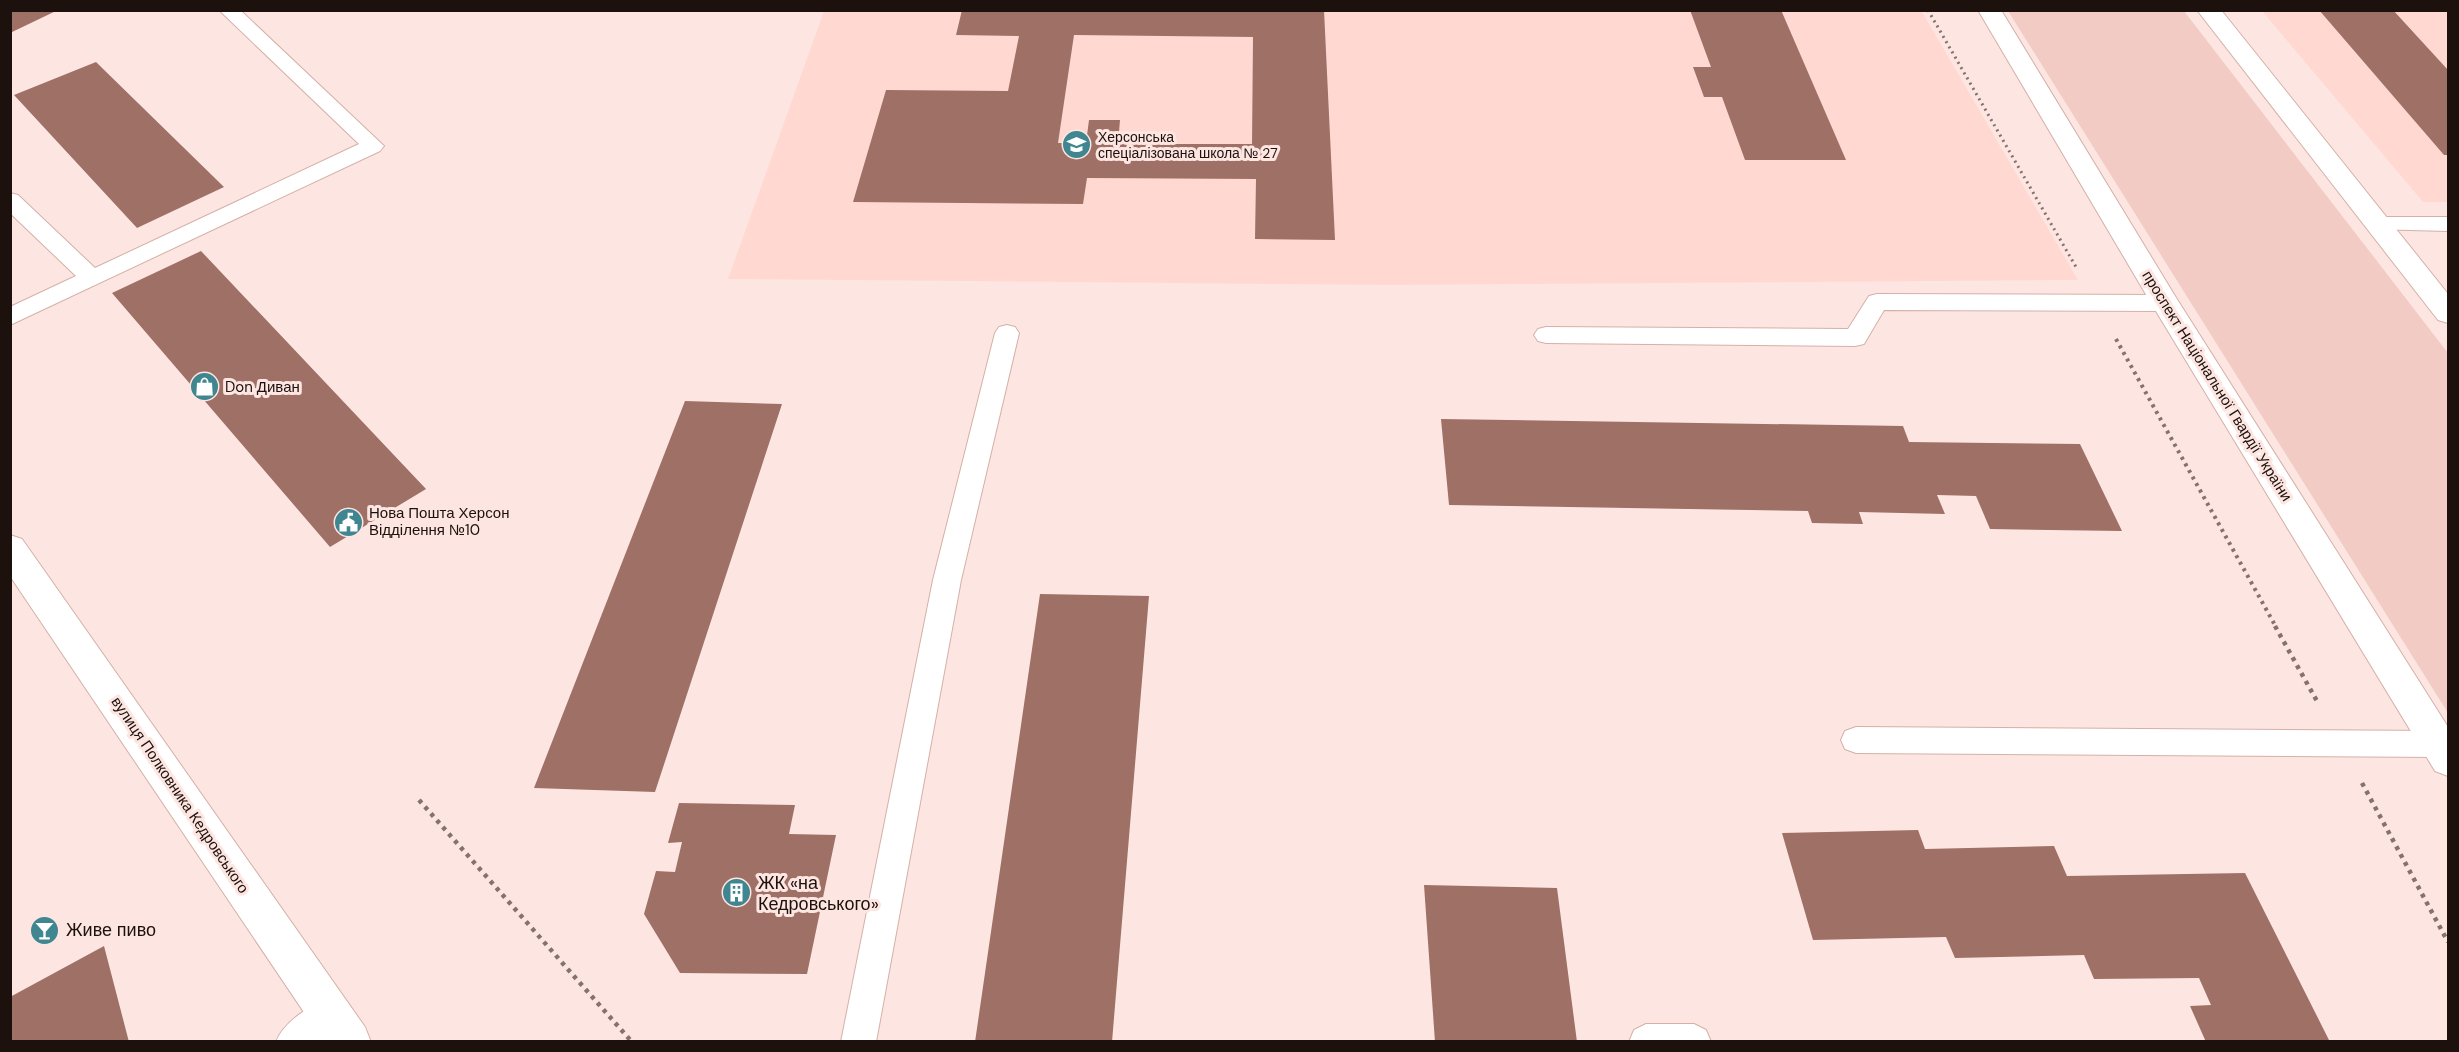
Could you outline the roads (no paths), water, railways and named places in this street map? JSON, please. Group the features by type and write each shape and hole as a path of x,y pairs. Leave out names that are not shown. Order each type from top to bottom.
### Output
{"street":[{"name":"проспект Національної Гвардії України","path":"1989,10 2165,303 2444,751"},
{"path":"2208,10 2448,313"},
{"name":"вулиця Полковника Кедровського","path":"10,548 340,1028"}],"lane":[{"path":"10,317 373,147 228,10"},
{"path":"10,200 92,278"},
{"path":"2379,224 2448,224"},
{"path":"1546,335 1855,338 1877,302 2165,303"},
{"path":"858,1041 946,580 1007,333"},
{"path":"1856,740 2340,743 2444,751"},
{"path":"293,1041 340,1028"},
{"path":"1646,1041 1694,1041"}],"place":[{"name":"Херсонська спеціалізована школа № 27","path":"1077,145"},
{"name":"Don Диван","path":"204,387"},
{"name":"Нова Пошта Херсон Відділення №10","path":"348,522"},
{"name":"ЖК «на Кедровського»","path":"737,893"},
{"name":"Живе пиво","path":"45,930"}]}
